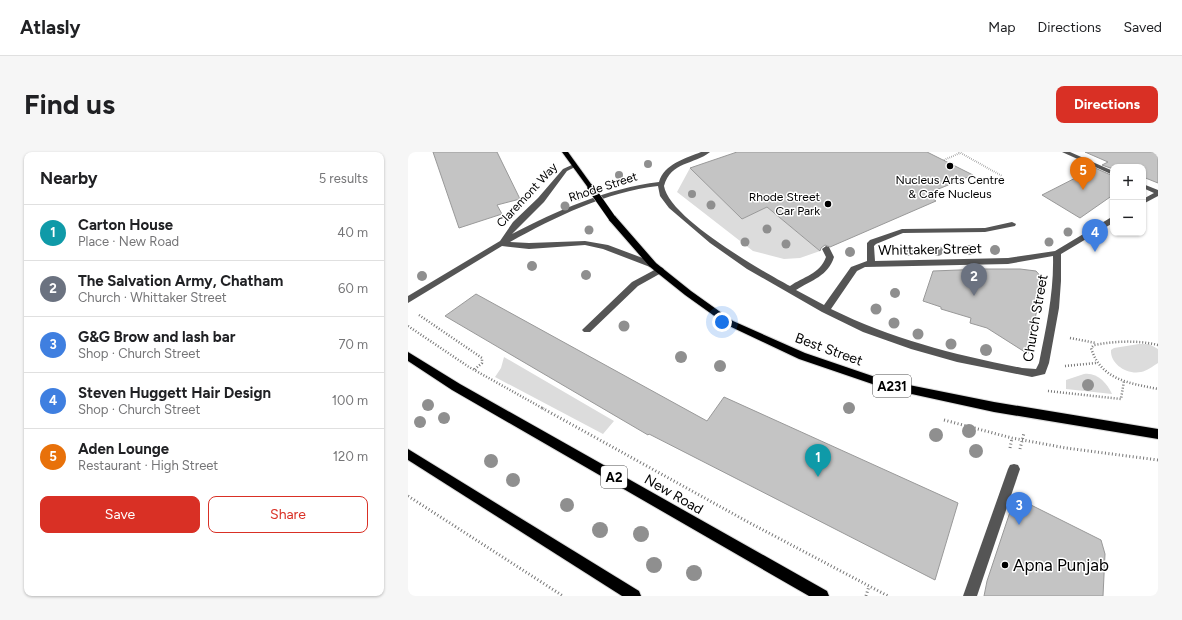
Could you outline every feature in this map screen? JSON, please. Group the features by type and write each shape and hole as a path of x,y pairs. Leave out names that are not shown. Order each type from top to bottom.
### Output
{"main road":[{"name":"Best Street","path":"565,152 612,218 657,267 688,293 730,322 802,356 884,384 1023,412 1158,434"},
{"name":"New Road","path":"408,356 456,387 822,596"},
{"path":"408,454 634,596"}],"street":[{"path":"707,152 673,168 667,173 662,184 663,195 698,229 746,264 825,310"},
{"path":"1065,152 1110,172"},
{"name":"Claremont Way","path":"408,300 474,257 500,243 516,224 546,195 566,170 574,166"},
{"name":"Rhode Street","path":"500,243 539,222 564,211 637,187 662,184"},
{"path":"1146,187 1158,193"},
{"path":"1146,200 1158,193"},
{"path":"1057,254 1110,222"},
{"path":"870,263 870,247 873,242 902,231 985,230 1012,224"},
{"name":"Claremont Way","path":"500,243 529,246 585,243 605,247 657,267"},
{"path":"790,290 820,273 828,266 830,257 826,249"},
{"name":"Whittaker Street","path":"825,310 854,269 860,265 870,263 1008,261 1057,254"},
{"name":"Church Street","path":"825,310 874,332 937,353 989,366 1032,373 1041,371 1044,363 1059,273 1057,254"},
{"path":"587,330 635,284 657,267"},
{"path":"970,596 1014,469"}],"path":[{"path":"944,160 959,153 1002,176"},
{"path":"418,314 482,358 482,363 456,387"},
{"path":"408,326 474,370 748,522 888,596"},
{"path":"1066,337 1099,344"},
{"path":"1158,345 1149,342 1130,341 1099,344 1094,345 1091,348 1095,361 1116,378 1158,390"},
{"path":"1047,391 1121,399 1124,381"},
{"path":"1014,469 1024,438 1023,412"},
{"path":"408,496 562,596"},
{"path":"866,596 869,586"}],"shaded area":[{"path":"690,168 742,219 767,207 820,251 800,258 784,259 753,251 677,192"},
{"path":"1149,344 1158,349 1158,363 1145,371 1130,372 1120,367 1113,360 1111,350 1114,348"},
{"path":"504,357 614,421 603,434 495,377 501,368"},
{"path":"1084,374 1093,375 1101,379 1112,394 1066,389 1066,380"}],"building":[{"path":"433,152 497,152 520,199 497,205 502,214 459,228"},
{"name":"Rhode Street Car Park","path":"737,152 927,152 973,175 926,194 936,201 830,247 825,245 820,251 767,207 742,219 690,168"},
{"path":"1085,152 1158,152 1158,183 1146,178 1146,164 1110,164 1110,168 1102,165 1108,162"},
{"path":"1095,168 1110,175 1110,197 1080,218 1042,195"},
{"path":"1020,269 1036,271 1043,279 1028,354 987,328 970,323 971,318 941,309 941,307 923,301 933,271"},
{"path":"476,294 707,421 724,397 958,503 935,580 649,434 648,435 445,316"},
{"path":"1015,497 1101,540 1105,554 1103,596 984,596 987,581"}],"place":[{"name":"Nucleus Arts Centre & Cafe Nucleus","path":"950,166"},
{"name":"Aden Lounge","path":"1083,190"},
{"name":"Rhode Street Car Park","path":"828,204"},
{"name":"Steven Huggett Hair Design","path":"1095,252"},
{"name":"The Salvation Army, Chatham","path":"974,296"},
{"name":"Carton House","path":"818,477"},
{"name":"G&G Brow and lash bar","path":"1019,525"},
{"name":"Apna Punjab","path":"1005,565"}]}
